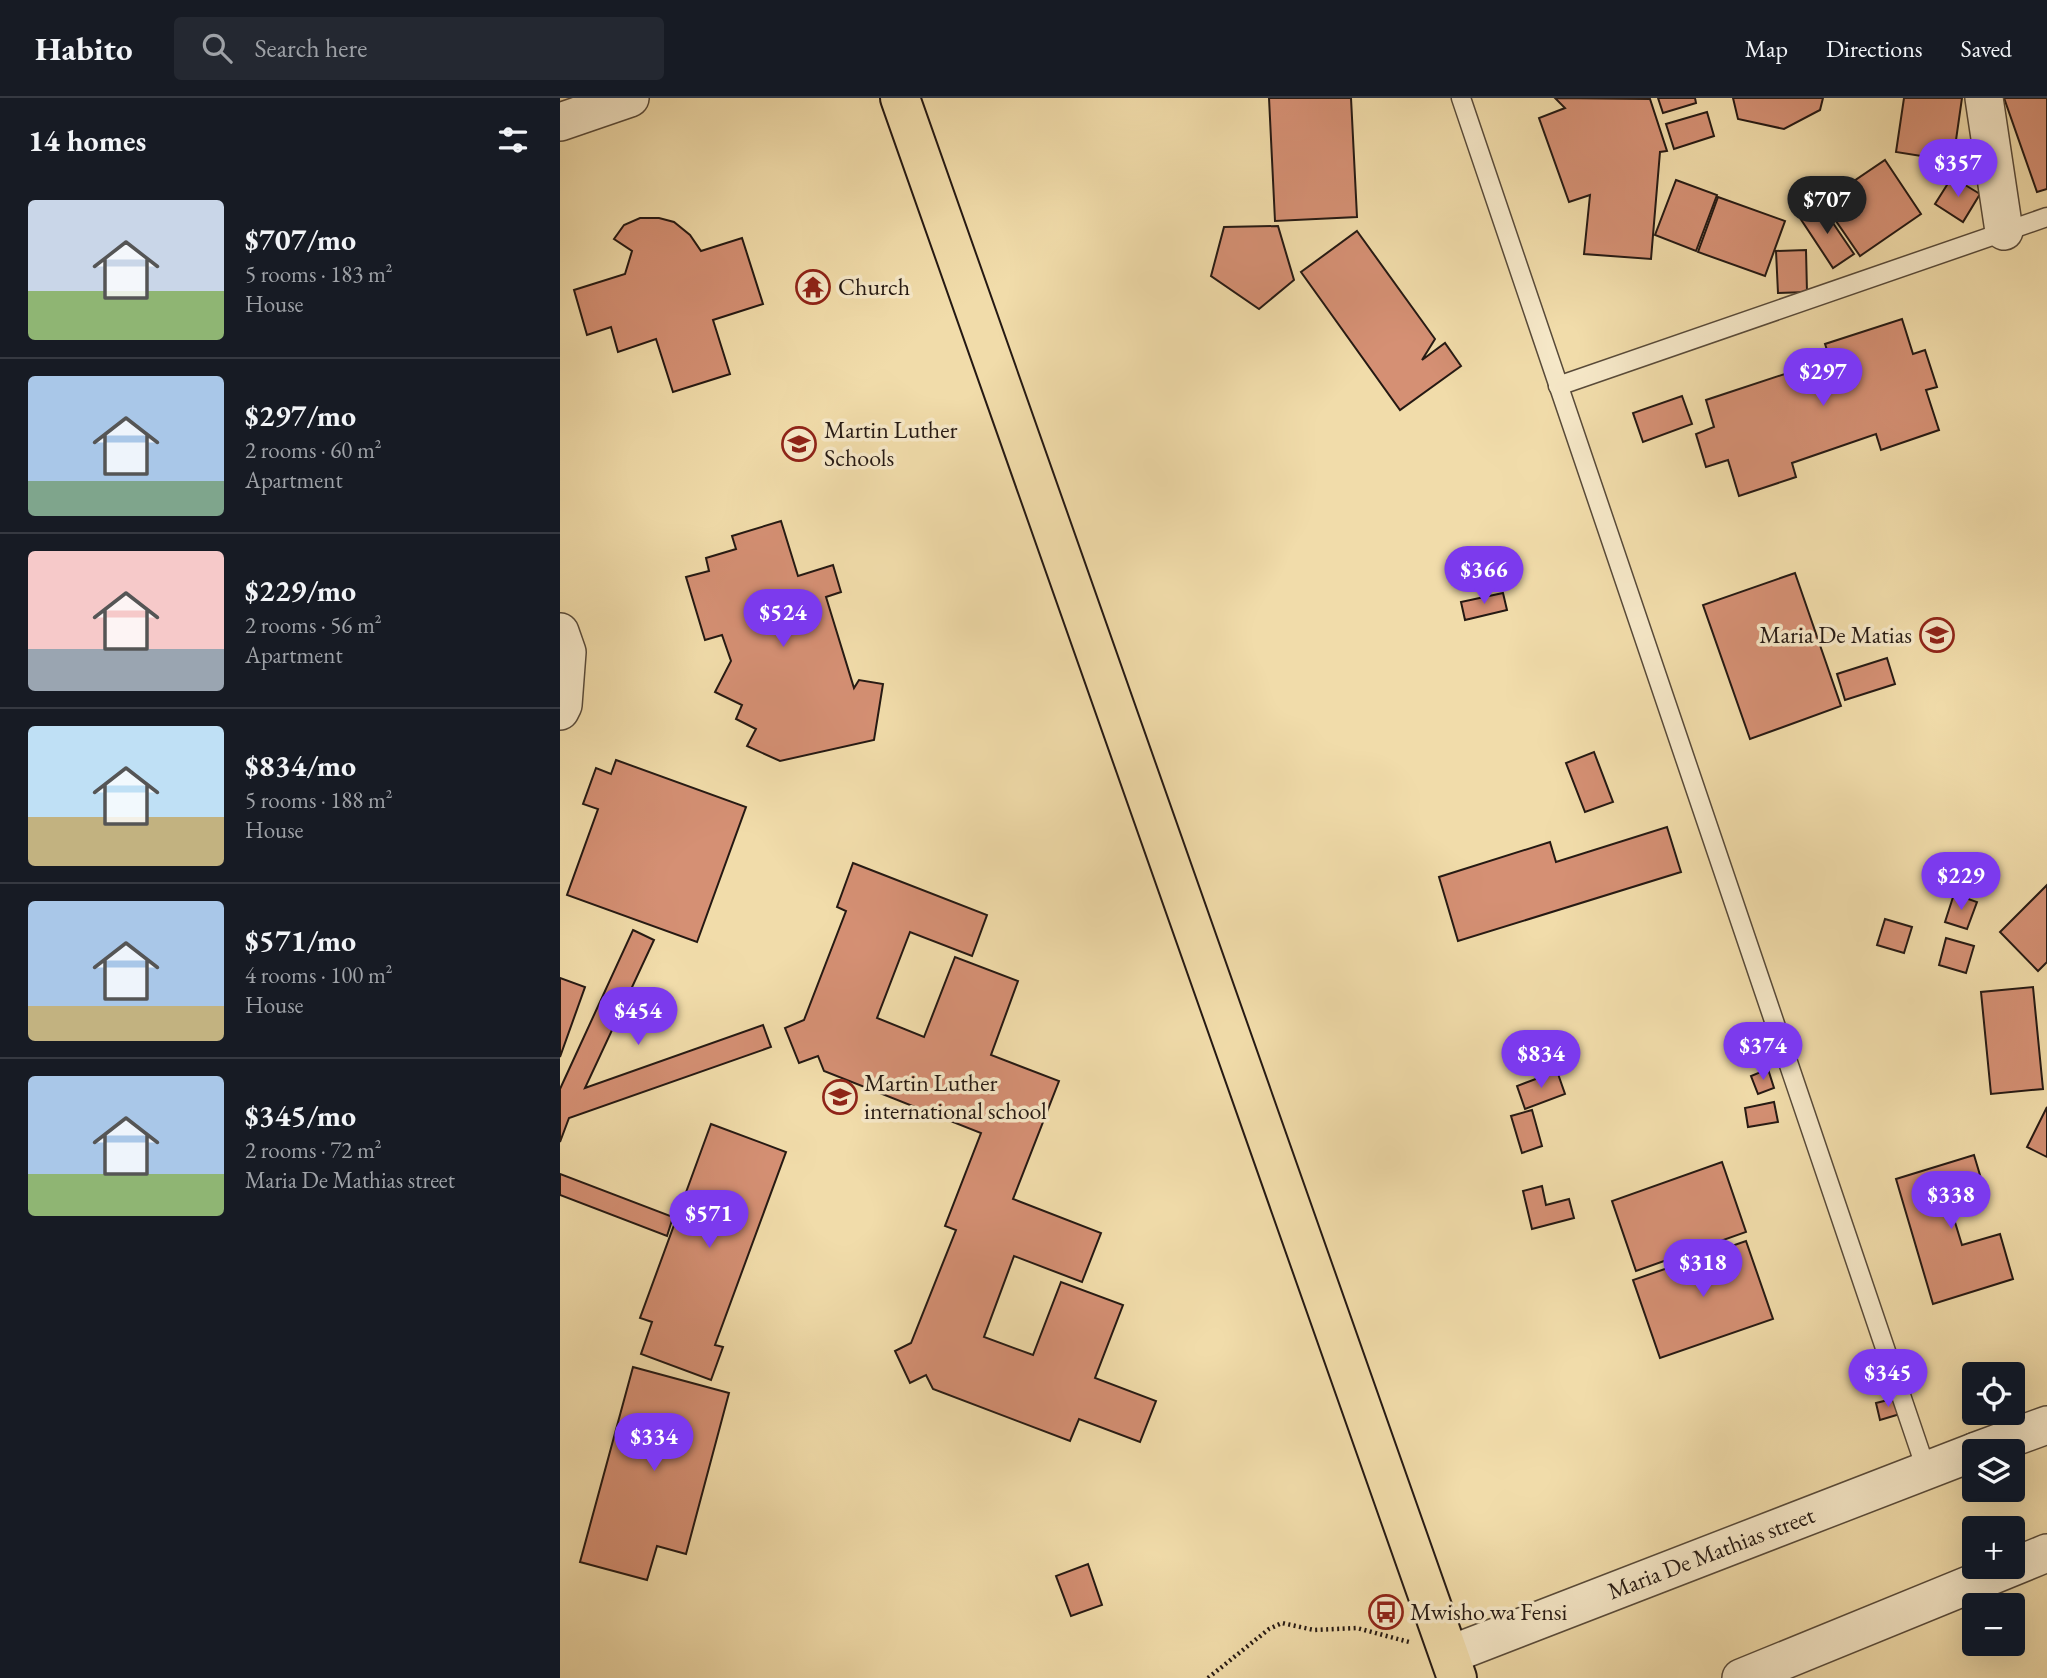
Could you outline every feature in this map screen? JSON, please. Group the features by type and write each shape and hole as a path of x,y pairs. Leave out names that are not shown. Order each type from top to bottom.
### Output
{"highway":[{"path":"900,98 1453,1666"}],"street":[{"path":"560,122 630,98"},
{"path":"1984,98 2004,231"},
{"path":"560,632 567,652 564,705 560,711"},
{"name":"Maria De Mathias street","path":"2008,1439 2047,1425"},
{"name":"Maria De Mathias street","path":"1453,1666 1962,1456"},
{"path":"1741,1678 2047,1553"}],"lane":[{"path":"1461,98 1926,1469"},
{"path":"1558,386 2047,216"}],"path":[{"path":"1208,1678 1269,1629 1282,1623 1314,1630 1357,1628 1390,1635 1453,1666"}],"building":[{"path":"1269,98 1351,98 1357,217 1275,221"},
{"path":"1555,98 1650,99 1667,151 1660,152 1651,259 1584,254 1590,195 1569,202 1539,118 1565,108"},
{"path":"1658,98 1695,98 1696,103 1663,113"},
{"path":"1733,98 1823,98 1820,110 1784,129 1738,119"},
{"path":"1904,98 1962,98 1953,161 1896,152"},
{"path":"2004,98 2047,98 2047,189 2037,192"},
{"path":"1707,112 1714,136 1674,149 1666,124"},
{"path":"1885,160 1921,214 1860,256 1823,202"},
{"path":"1952,177 1980,194 1963,222 1935,204"},
{"path":"1676,180 1717,195 1696,251 1655,235"},
{"path":"1718,197 1785,221 1765,276 1698,252"},
{"path":"1820,204 1854,254 1833,268 1800,218"},
{"path":"640,218 659,218 674,222 690,235 701,251 742,238 763,304 713,320 730,374 673,392 656,339 618,352 611,327 587,335 574,290 625,274 632,251 614,239 624,225"},
{"path":"1278,226 1294,280 1259,309 1211,276 1224,227"},
{"path":"1357,231 1435,339 1422,360 1445,343 1461,366 1400,410 1301,272"},
{"path":"1806,250 1807,292 1778,293 1776,251"},
{"path":"1902,319 1913,354 1925,350 1937,387 1926,390 1939,430 1881,450 1876,434 1792,463 1796,477 1739,496 1728,460 1706,467 1696,434 1714,427 1706,400 1830,359 1825,344"},
{"path":"1682,396 1692,424 1643,442 1633,413"},
{"path":"781,521 798,576 833,565 841,592 826,597 854,688 859,680 883,684 874,740 780,761 747,746 756,729 736,719 742,705 715,692 731,661 722,635 705,640 686,577 709,571 706,558 736,549 732,536"},
{"path":"1795,573 1841,706 1750,739 1703,605"},
{"path":"1503,593 1507,610 1465,620 1461,602"},
{"path":"1887,658 1895,684 1845,700 1837,674"},
{"path":"1594,752 1613,802 1585,812 1566,763"},
{"path":"616,760 746,807 697,942 567,895 598,809 583,804 596,768 611,774"},
{"path":"1667,827 1681,872 1458,941 1439,877 1550,842 1556,862"},
{"path":"853,863 987,915 972,956 910,932 877,1018 924,1037 955,957 1018,981 991,1055 1059,1081 1013,1199 1101,1233 1082,1282 1014,1256 984,1337 1033,1355 1061,1282 1123,1305 1095,1378 1156,1401 1140,1442 1079,1419 1070,1441 933,1389 926,1375 910,1383 895,1351 911,1343 956,1230 945,1226 981,1133 824,1071 818,1056 799,1063 785,1028 804,1020 846,911 837,907"},
{"path":"2047,885 2047,962 2038,971 2000,932"},
{"path":"1954,894 1977,902 1967,929 1945,922"},
{"path":"1885,919 1912,927 1904,953 1877,945"},
{"path":"633,930 654,940 585,1088 763,1025 771,1047 569,1118 560,1142 560,1089"},
{"path":"1946,938 1974,946 1966,973 1939,965"},
{"path":"560,978 585,987 560,1057"},
{"path":"2033,987 2043,1089 1991,1094 1981,992"},
{"path":"1768,1069 1774,1088 1758,1094 1751,1076"},
{"path":"1557,1071 1565,1094 1525,1109 1517,1086"},
{"path":"1774,1102 1778,1122 1748,1127 1745,1108"},
{"path":"2047,1107 2047,1157 2027,1147"},
{"path":"1532,1110 1542,1146 1522,1153 1511,1116"},
{"path":"711,1124 786,1152 715,1345 723,1347 711,1380 641,1354 652,1322 640,1318"},
{"path":"1974,1155 1986,1195 1950,1206 1962,1245 2000,1234 2013,1279 1933,1304 1896,1179"},
{"path":"1722,1162 1746,1232 1636,1271 1612,1201"},
{"path":"560,1174 673,1217 667,1236 560,1195"},
{"path":"1542,1186 1546,1205 1569,1199 1574,1218 1532,1229 1523,1191"},
{"path":"1746,1241 1773,1319 1660,1358 1633,1280"},
{"path":"633,1367 729,1393 686,1554 657,1546 647,1580 580,1562"},
{"path":"1896,1398 1900,1414 1880,1420 1876,1403"},
{"path":"1088,1564 1102,1605 1071,1616 1056,1576"}],"place":[{"name":"Church","path":"813,287"},
{"name":"Martin Luther Schools","path":"799,444"},
{"name":"Maria De Matias","path":"1937,635"},
{"name":"Martin Luther international school","path":"840,1097"},
{"name":"Mwisho wa Fensi","path":"1386,1612"}]}
